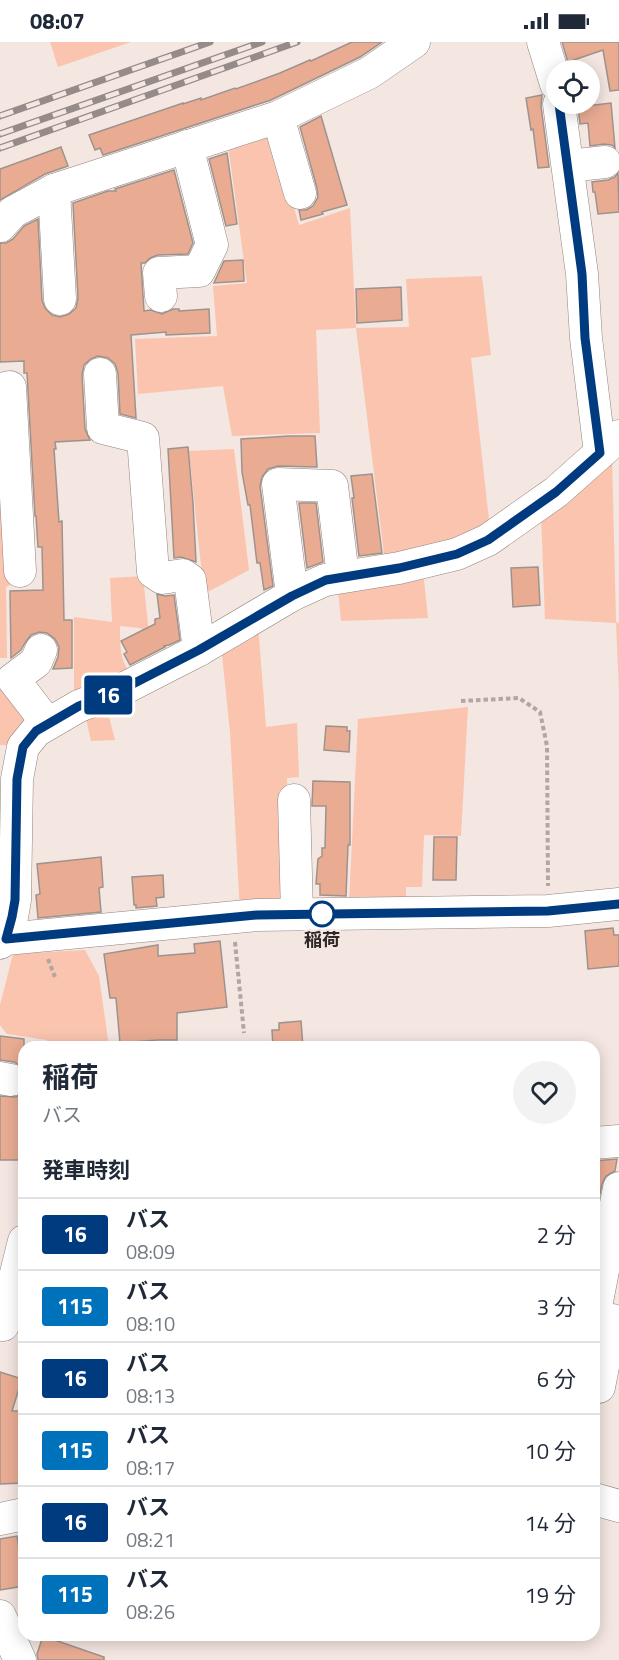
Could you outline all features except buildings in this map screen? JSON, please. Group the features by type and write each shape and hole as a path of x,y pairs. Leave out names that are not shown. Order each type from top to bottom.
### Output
{"street":[{"path":"0,226 13,212 54,190 278,117 369,73 414,42"},
{"path":"543,42 549,60"},
{"path":"560,114 582,274 585,338 610,444 556,492 488,540 457,554 399,568 326,580 292,596 199,650 121,690 79,706 47,723 12,748 17,779 15,900 12,917 3,941 232,917 548,911 619,904"},
{"path":"278,117 300,193"},
{"path":"161,296 159,273 199,271 212,245 187,146"},
{"path":"568,166 605,162"},
{"path":"54,190 60,299"},
{"path":"100,374 102,428 143,438 153,572 162,578 183,575 190,580 199,650"},
{"path":"0,389 10,387 20,571"},
{"path":"292,596 278,484 332,486 343,576"},
{"path":"41,650 36,662 13,679 47,723"},
{"path":"294,800 297,914"},
{"path":"600,1143 619,1141"},
{"path":"600,1286 619,1188"},
{"path":"0,1231 18,1238"},
{"path":"3,1325 18,1265"},
{"path":"600,1318 612,1320 600,1382"},
{"path":"600,1500 619,1506"},
{"path":"0,1519 18,1515"},
{"path":"0,1616 20,1660"}],"path":[{"path":"461,701 519,698 540,712 547,746 548,911"},
{"path":"232,917 244,1033"},
{"path":"45,952 55,977"}],"shaded area":[{"path":"50,42 131,42 58,67"},
{"path":"272,131 299,225 350,208 356,328 316,330 320,433 232,436 223,386 138,394 135,339 217,336 213,286 247,283 228,145"},
{"path":"482,276 491,355 471,358 490,529 385,562 356,328 409,327 406,279"},
{"path":"234,449 249,570 204,594 189,451"},
{"path":"612,456 616,622 619,623 619,690 616,623 545,619 541,515"},
{"path":"0,470 12,584 6,587 7,658 0,658"},
{"path":"423,571 428,618 341,621 338,590"},
{"path":"143,576 149,634 140,628 120,626 120,647 123,659 133,676 74,700 74,617 112,622 110,578"},
{"path":"258,624 266,727 297,723 299,777 287,778 291,904 240,912 230,732 221,645"},
{"path":"0,677 31,713 10,745 0,745"},
{"path":"106,705 115,740 91,741 85,714"},
{"path":"468,707 461,836 424,835 422,887 406,887 406,905 349,903 358,719"},
{"path":"85,950 99,976 108,1041 47,1041 7,1034 0,1025 0,1005 13,954"}],"railway":[{"path":"0,116 210,42"},
{"path":"0,134 262,42"},
{"path":"0,148 297,42"}],"bus line":[{"name":"16","path":"560,114 582,274 585,338 600,453 556,492 488,540 457,554 399,568 326,580 292,596 199,650 121,690 79,706 36,731 23,747 17,779 15,900 6,939 257,915 548,911 619,904"}],"place":[{"name":"稲荷","path":"322,914"}]}
